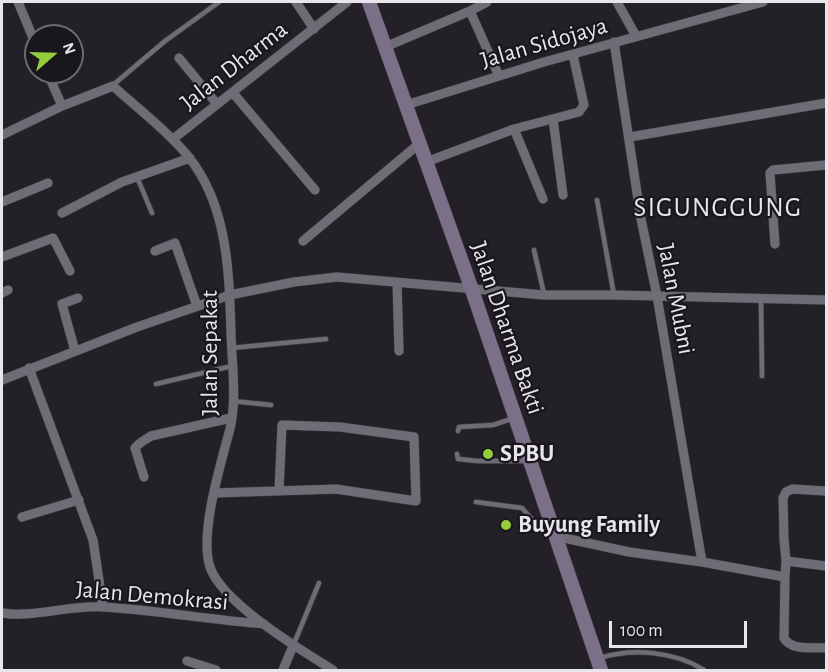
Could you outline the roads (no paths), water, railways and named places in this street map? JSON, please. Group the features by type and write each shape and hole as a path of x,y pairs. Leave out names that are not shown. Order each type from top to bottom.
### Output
{"main road":[{"name":"Jalan Dharma Bakti","path":"369,2 471,287 599,664"}],"street":[{"path":"18,2 27,24"},
{"path":"296,2 314,29"},
{"name":"Jalan Dharma","path":"173,139 347,2"},
{"path":"385,47 487,2"},
{"path":"617,2 636,36"},
{"name":"Jalan Sidojaya","path":"406,105 614,42 751,3 763,2"},
{"path":"470,11 499,76"},
{"name":"Jalan Mubni","path":"614,42 641,219 657,296 702,562"},
{"path":"426,162 514,129 579,112 584,105 573,55"},
{"path":"179,58 217,104"},
{"path":"52,84 62,106"},
{"path":"2,135 62,106 113,86"},
{"name":"Jalan Sepakat","path":"113,86 173,139 200,171 225,240 229,266 232,401 231,418 207,543 210,567 217,582 229,595 293,646 333,670"},
{"path":"233,93 315,190"},
{"path":"630,137 826,103"},
{"path":"553,119 563,195"},
{"path":"514,129 543,200"},
{"path":"303,242 420,143"},
{"path":"62,213 123,182 190,158"},
{"path":"775,244 770,173 773,170 826,165"},
{"path":"2,202 48,183"},
{"path":"2,257 53,238 70,271"},
{"path":"155,251 175,243 197,306"},
{"path":"2,380 230,295 327,278 471,287 494,292 544,295 826,300"},
{"path":"397,282 399,351"},
{"path":"75,351 62,304 78,298"},
{"path":"29,369 93,540 103,607"},
{"path":"144,477 135,448 140,442 151,436 231,418"},
{"path":"215,493 279,491 336,489 416,501 414,437 340,427 282,425 279,491"},
{"path":"826,491 792,489 786,492 783,498 786,561 784,638 788,644 795,646 826,648"},
{"path":"22,517 79,500"},
{"path":"553,530 629,552 785,577"},
{"path":"786,561 826,566"},
{"name":"Jalan Demokrasi","path":"2,613 15,615 75,606 103,607 265,624"},
{"path":"283,670 293,646"},
{"path":"187,661 216,670"}],"lane":[{"path":"113,86 165,41 219,2"},
{"path":"137,177 152,213"},
{"path":"597,200 614,295"},
{"path":"534,249 544,295"},
{"path":"761,300 762,376"},
{"path":"231,348 327,339"},
{"path":"156,384 232,366"},
{"path":"232,401 271,405"},
{"path":"458,431 459,427 494,425 514,418"},
{"path":"457,454 458,459 478,461 529,461"},
{"path":"476,502 522,508 537,524 553,530"},
{"path":"293,646 319,583"},
{"path":"599,664 622,653 663,654 683,659 704,670"}],"place":[{"name":"SPBU","path":"488,454"},
{"name":"Buyung Family","path":"506,525"}],"district":[{"name":"SIGUNGGUNG","path":"718,208"}]}
